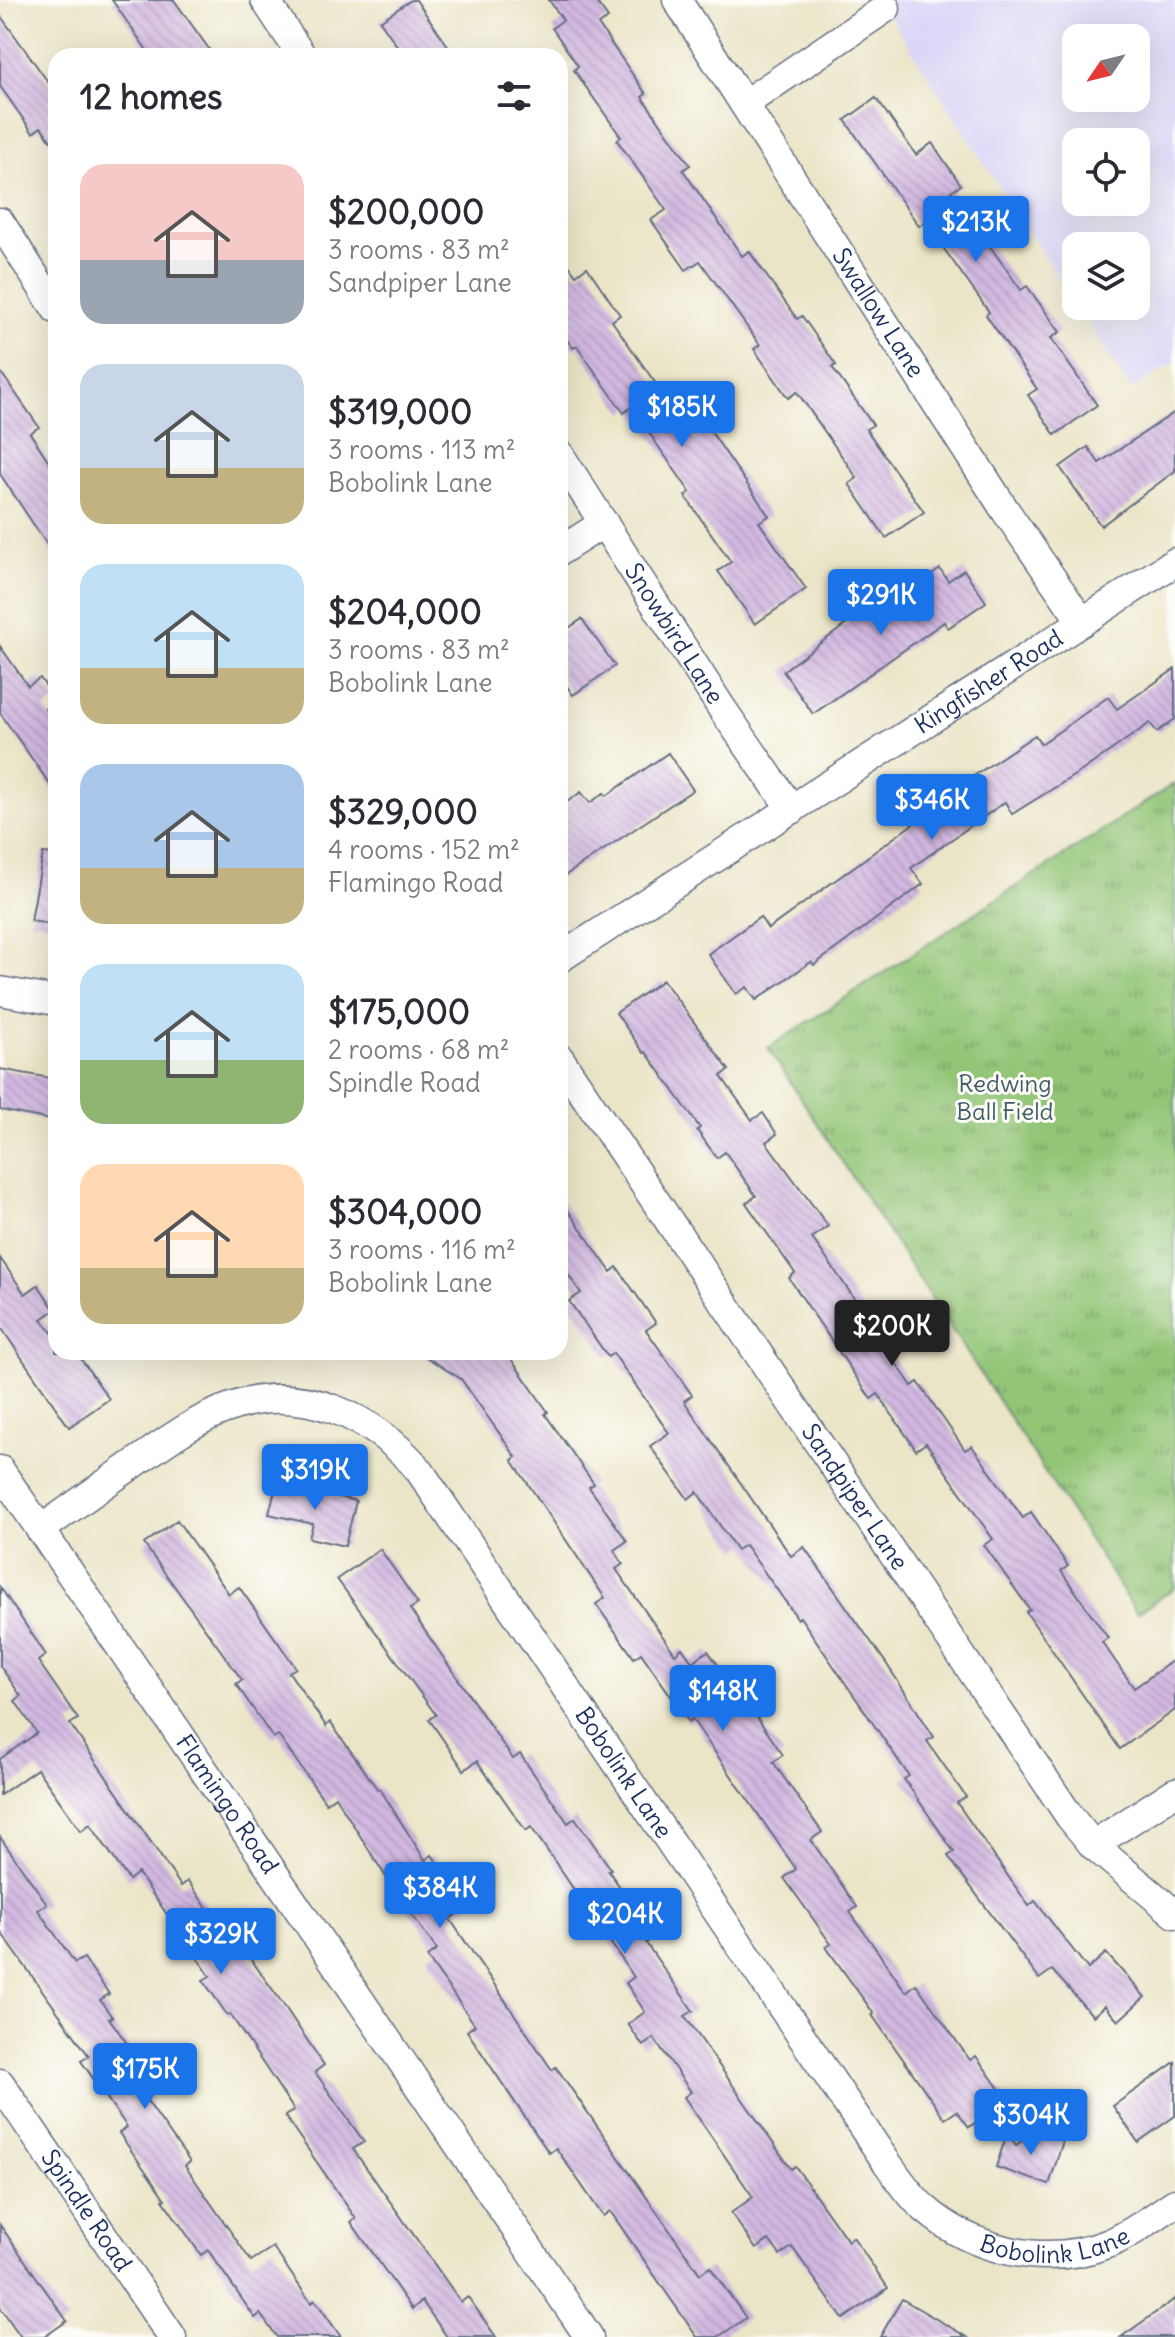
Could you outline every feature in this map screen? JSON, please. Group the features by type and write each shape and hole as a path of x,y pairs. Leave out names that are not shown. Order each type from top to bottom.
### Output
{"street":[{"path":"265,0 297,48"},
{"name":"Swallow Lane","path":"677,0 1005,510 1082,622"},
{"path":"744,104 886,8"},
{"path":"0,222 48,297"},
{"name":"Snowbird Lane","path":"568,467 721,707 792,810"},
{"path":"568,546 604,523"},
{"name":"Kingfisher Road","path":"568,953 1175,562"},
{"path":"0,991 48,1000"},
{"name":"Sandpiper Lane","path":"568,1071 1070,1817 1093,1845 1175,1914"},
{"name":"Bobolink Lane","path":"40,1530 189,1426 236,1405 276,1399 306,1402 336,1409 368,1424 401,1448 419,1470 885,2160 922,2207 955,2231 995,2249 1049,2257 1108,2244 1175,2203"},
{"name":"Flamingo Road","path":"0,1470 589,2337"},
{"path":"1093,1845 1175,1792"},
{"name":"Spindle Road","path":"0,2083 172,2337"}],"shaded area":[{"path":"879,0 1175,0 1175,362 1131,390 1086,320 1150,320 1150,232 1062,232 1062,283"}],"green space":[{"name":"Redwing Ball Field","path":"1175,783 1175,1588 1137,1613 768,1048"}],"building":[{"path":"112,0 174,0 208,48 145,48"},
{"path":"411,0 416,0 449,48 399,48 380,21"},
{"path":"549,0 595,0 608,18 598,24 646,94 642,97 690,165 683,170 742,256 749,251 797,319 802,316 836,365 832,367 873,425 866,429 924,512 886,538 849,484 857,478 797,392 788,398 754,349 760,345 700,261 686,270 651,220 666,210 617,140 621,137 574,70 578,66 552,28 563,20"},
{"path":"0,15 48,82 48,137 41,127 33,133 0,86"},
{"path":"876,98 916,155 932,143 961,185 951,191 1021,290 1027,286 1060,332 1051,338 1097,405 1055,435 1028,395 1037,389 986,315 989,312 925,222 919,226 845,120"},
{"path":"568,264 576,275 587,267 620,315 612,321 670,404 685,394 769,516 759,522 806,589 755,624 718,571 731,562 685,496 690,492 631,407 624,413 577,346 573,348 568,341"},
{"path":"0,371 39,427 30,433 48,460 48,546 0,474"},
{"path":"1175,412 1175,471 1101,526 1060,467 1088,447 1099,463"},
{"path":"940,569 948,581 964,570 986,602 948,628 944,622 813,714 783,671 891,591 897,600"},
{"path":"582,619 615,666 573,695 568,688 568,629"},
{"path":"0,646 28,686 40,678 48,689 48,707 45,709 48,714 48,782 0,713"},
{"path":"1175,669 1175,719 1157,732 1150,723 1012,814 1005,802 911,868 923,884 814,965 811,962 756,1000 747,987 736,994 708,954 760,917 768,929 917,821 914,816 1035,735 1041,744 1108,697 1117,709"},
{"path":"668,753 693,790 568,874 568,801 581,792 590,803 604,793 606,796"},
{"path":"43,853 48,853 48,924 31,921"},
{"path":"663,980 729,1070 721,1076 752,1120 763,1113 777,1134 766,1142 828,1226 812,1238 868,1318 875,1313 890,1333 880,1340 912,1386 918,1382 965,1450 972,1446 1023,1518 1031,1512 1068,1566 1061,1571 1108,1638 1102,1642 1134,1688 1175,1659 1175,1710 1120,1749 984,1545 993,1539 926,1443 916,1450 878,1394 871,1399 789,1278 795,1273 746,1203 756,1196 725,1152 717,1158 697,1130 700,1128 616,1013"},
{"path":"0,1069 48,1078 48,1119 0,1110"},
{"path":"568,1210 611,1272 617,1267 656,1323 646,1330 692,1395 684,1401 791,1556 804,1547 886,1663 934,1737 927,1741 966,1797 957,1803 1029,1906 1035,1901 1088,1969 1106,1953 1145,1997 1118,2021 1105,2006 1093,2016 1052,1970 1039,1979 948,1856 954,1852 904,1779 909,1776 800,1617 798,1619 745,1545 737,1550 697,1492 688,1499 650,1446 669,1433 613,1353 608,1357 569,1301 581,1293 568,1274"},
{"path":"0,1258 25,1294 38,1285 48,1300 48,1315 42,1319 48,1327 48,1360 82,1360 109,1399 69,1427 0,1326"},
{"path":"431,1360 512,1360 594,1484 589,1487 627,1541 614,1550 623,1564 616,1569 675,1654 682,1648 692,1662 708,1651 756,1716 783,1755 773,1762 822,1832 811,1840 857,1907 850,1912 906,1992 916,1984 970,2060 976,2056 1007,2100 969,2127 957,2111 945,2119 826,1947 831,1944 784,1878 796,1869 692,1719 689,1722 641,1653 634,1658 596,1604 605,1598 512,1460 516,1457 461,1379"},
{"path":"277,1482 356,1501 345,1546 309,1538 313,1524 269,1514"},
{"path":"177,1520 229,1594 239,1587 296,1668 289,1672 326,1726 330,1722 380,1789 425,1860 432,1855 468,1906 450,1919 552,2070 556,2067 700,2274 710,2267 746,2318 718,2337 697,2337 610,2211 603,2216 556,2148 549,2153 467,2031 475,2025 427,1957 437,1950 391,1885 335,1796 326,1803 278,1735 273,1738 236,1684 242,1680 144,1544"},
{"path":"380,1549 418,1604 410,1609 513,1759 520,1754 568,1823 575,1818 611,1869 608,1870 655,1937 646,1943 693,2011 685,2016 791,2169 795,2166 848,2241 853,2237 888,2288 843,2319 792,2247 780,2255 769,2240 756,2249 731,2213 753,2197 684,2097 691,2092 654,2038 643,2046 628,2024 645,2012 626,1983 634,1977 531,1827 526,1831 477,1761 464,1770 429,1719 436,1715 337,1579"},
{"path":"0,1587 46,1655 38,1661 78,1719 70,1724 181,1886 188,1881 240,1955 245,1951 283,2004 324,2065 315,2072 364,2142 353,2149 461,2302 468,2297 496,2337 447,2337 422,2301 412,2309 351,2222 356,2219 285,2116 294,2110 230,2014 228,2016 203,1980 210,1976 138,1873 129,1880 90,1824 81,1831 37,1769 0,1795 0,1759 37,1733 15,1701 21,1696 0,1666"},
{"path":"0,1837 47,1904 38,1910 75,1963 84,1958 109,1994 100,2000 112,2017 109,2018 157,2086 143,2095 190,2162 185,2166 251,2261 273,2247 311,2303 315,2300 341,2337 277,2337 260,2314 255,2318 208,2250 201,2255 163,2200 119,2133 127,2127 81,2061 89,2056 0,1931"},
{"path":"1175,2062 1175,2116 1138,2142 1113,2106"},
{"path":"1035,2132 1063,2141 1049,2185 996,2167 1007,2133 1016,2145"},
{"path":"0,2225 67,2321 44,2337 21,2337 0,2307"},
{"path":"902,2299 967,2337 880,2337"},
{"path":"1175,2299 1175,2337 1121,2337"}]}
